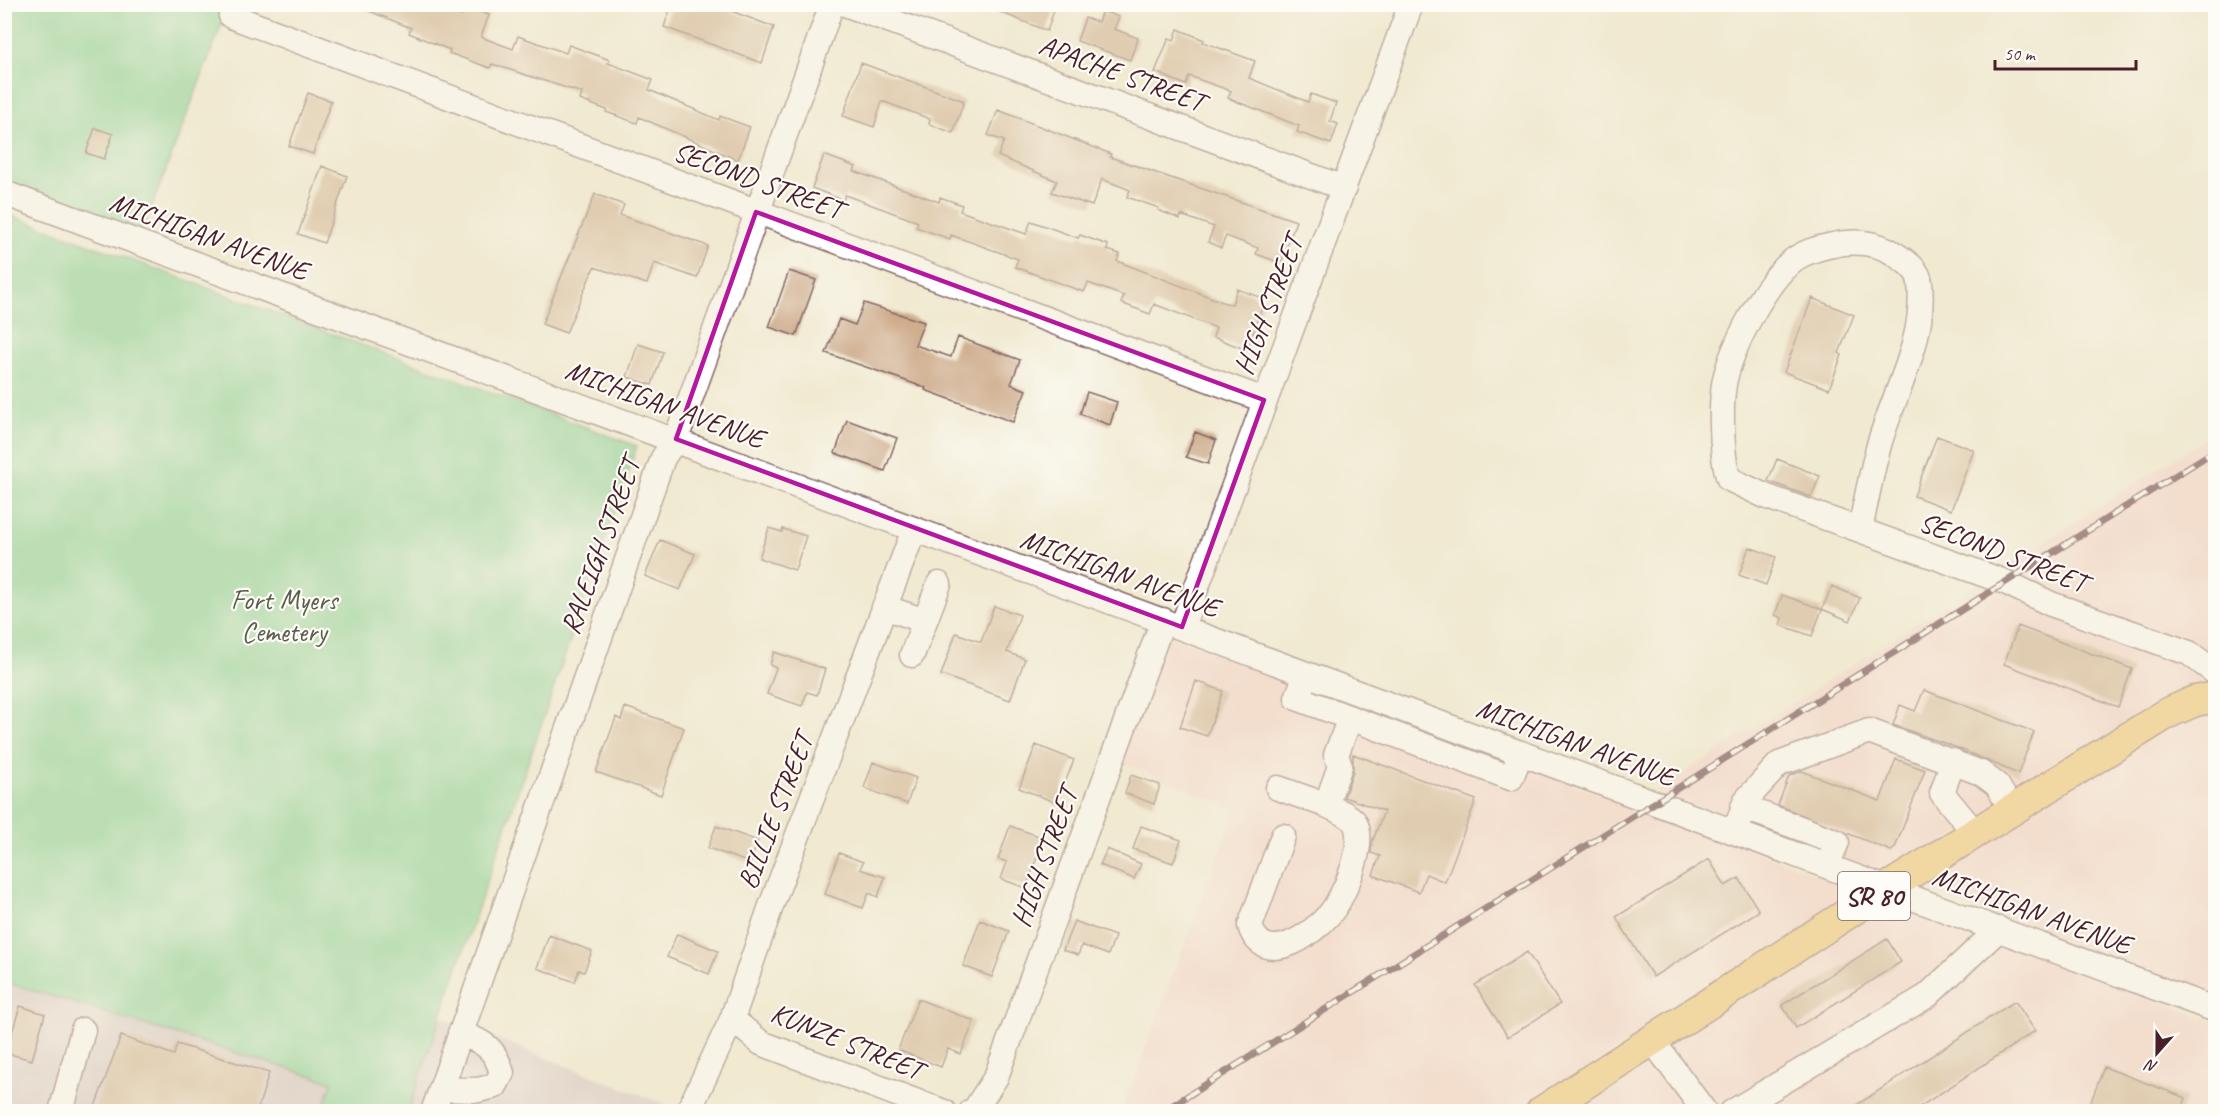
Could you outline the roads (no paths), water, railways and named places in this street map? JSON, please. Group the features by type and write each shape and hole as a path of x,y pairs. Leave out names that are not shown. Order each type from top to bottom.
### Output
{"main road":[{"name":"SR 80","path":"1541,1112 1887,888 2168,713 2195,701 2216,697"}],"street":[{"name":"RALEIGH STREET","path":"437,1100 663,458 676,440 832,4"},
{"name":"APACHE STREET","path":"845,4 1344,188"},
{"name":"HIGH STREET","path":"973,1111 996,1077 1172,624 1264,400 1411,4"},
{"name":"SECOND STREET","path":"231,16 1264,400"},
{"name":"MICHIGAN AVENUE","path":"4,193 2216,1010"},
{"name":"SECOND STREET","path":"1860,530 1879,444 1909,362 1921,315 1920,280 1911,264 1890,251 1863,242 1842,243 1814,249 1793,261 1776,277 1738,340 1724,381 1723,465 1729,479 1765,496 2005,582 2051,604 2189,653 2216,673"},
{"name":"BILLIE STREET","path":"688,1112 732,1019 771,906 914,530"},
{"path":"912,655 939,584"},
{"path":"884,607 925,621"},
{"path":"1306,674 1297,698 1511,778 1521,753"},
{"path":"1326,805 1340,766 1336,755 1350,718"},
{"path":"1735,832 1746,800 1779,764 1869,731 1981,773 1997,785 2012,810"},
{"path":"1953,761 1942,793 1975,833"},
{"path":"1278,788 1348,815 1355,823 1359,846 1340,899 1317,926 1297,940 1281,947 1265,946 1253,938 1250,926 1283,836"},
{"path":"1743,807 1837,842 1827,866"},
{"path":"1784,850 1793,825"},
{"path":"1732,1112 1927,996 1999,929"},
{"name":"KUNZE STREET","path":"732,1019 761,1042 944,1112"},
{"path":"61,1112 83,1030"},
{"path":"437,1100 495,1086 502,1073 497,1055 480,1041 459,1035"},
{"path":"1652,1040 1705,1112"}],"railway":[{"path":"1162,1112 2216,450"}],"park label":[{"name":"Fort Myers Cemetery","path":"284,615"}]}
